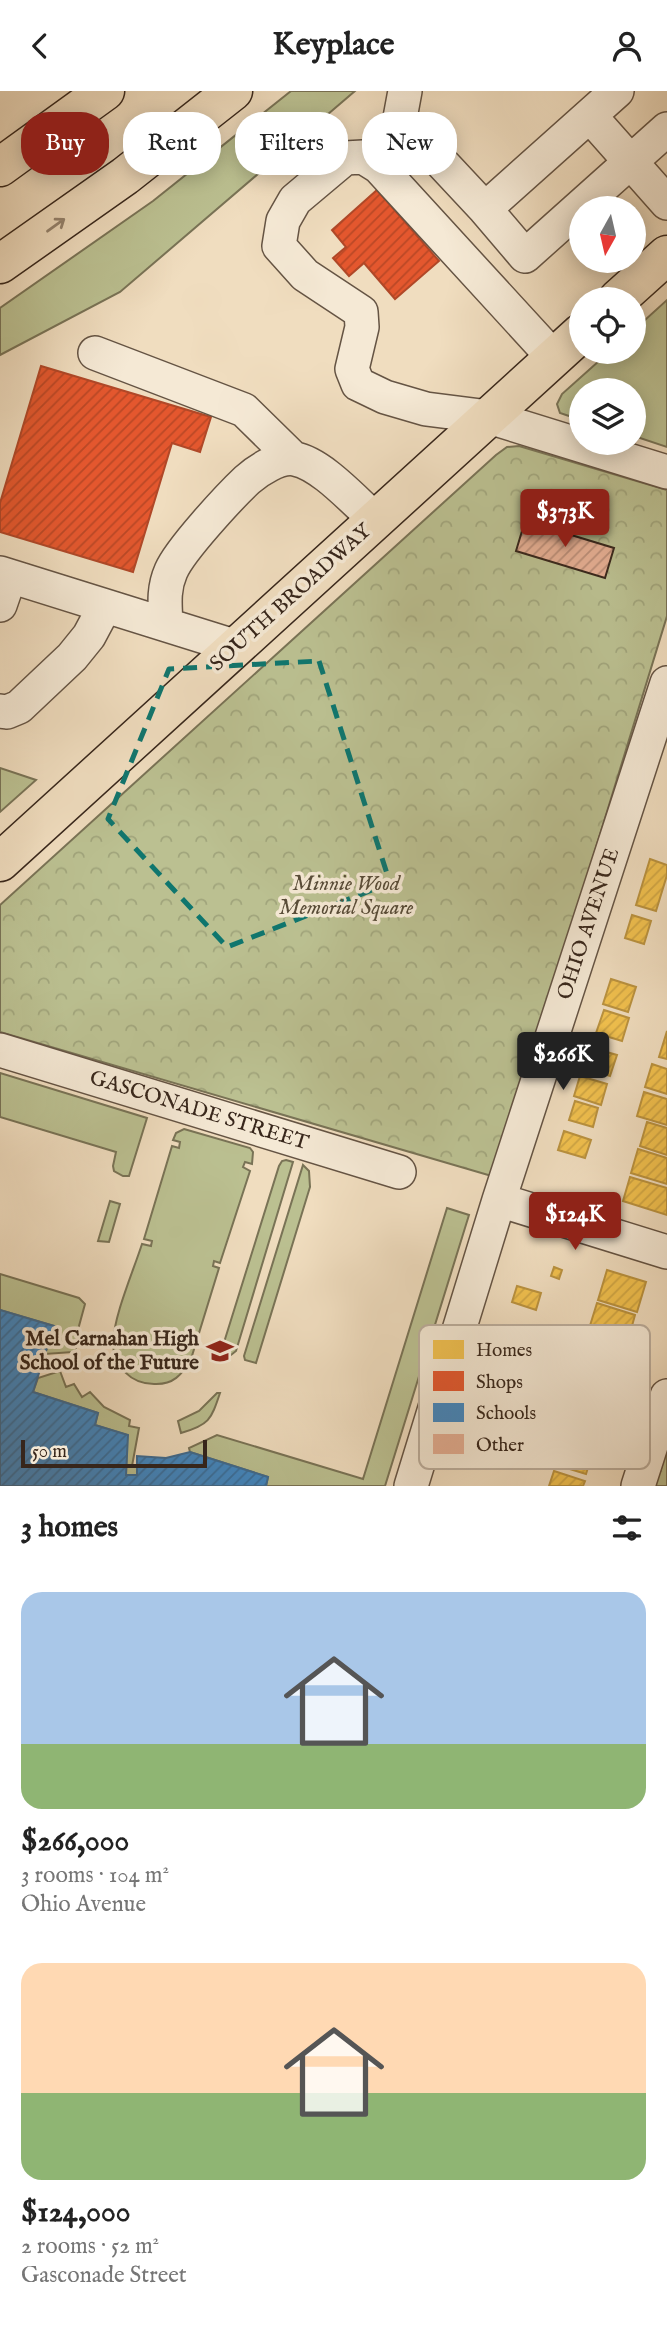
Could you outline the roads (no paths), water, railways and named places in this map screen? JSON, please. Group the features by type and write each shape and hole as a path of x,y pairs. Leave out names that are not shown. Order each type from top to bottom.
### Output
{"main road":[{"path":"0,167 105,91"},
{"path":"0,264 125,176 233,91"},
{"path":"631,287 667,255"},
{"name":"SOUTH BROADWAY","path":"0,862 568,346"}],"street":[{"path":"405,91 400,118 525,256 667,129"},
{"path":"485,209 617,91"},
{"path":"590,116 667,203"},
{"path":"568,346 379,167 363,157 345,158 295,200 283,221 279,246 305,275 361,312 362,327 352,369 358,384 385,397 426,409 489,417 667,472"},
{"path":"96,353 244,410 293,458 313,466 376,520"},
{"path":"166,624 164,589 172,568 188,546 248,479 268,465 293,458"},
{"path":"3,585 105,606 237,647"},
{"path":"0,711 7,712 19,707 72,657 89,636 105,606"},
{"name":"OHIO AVENUE","path":"461,1325 667,683"},
{"name":"GASCONADE STREET","path":"0,1050 398,1172"},
{"path":"499,1200 667,1252"},
{"path":"650,1449 667,1396"},
{"name":"OHIO AVENUE","path":"411,1486 419,1460"},
{"path":"638,1486 643,1469"}],"place":[{"name":"Mel Carnahan High School of the Future","path":"220,1351"}],"park label":[{"name":"Minnie Wood Memorial Square","path":"346,896"}]}
